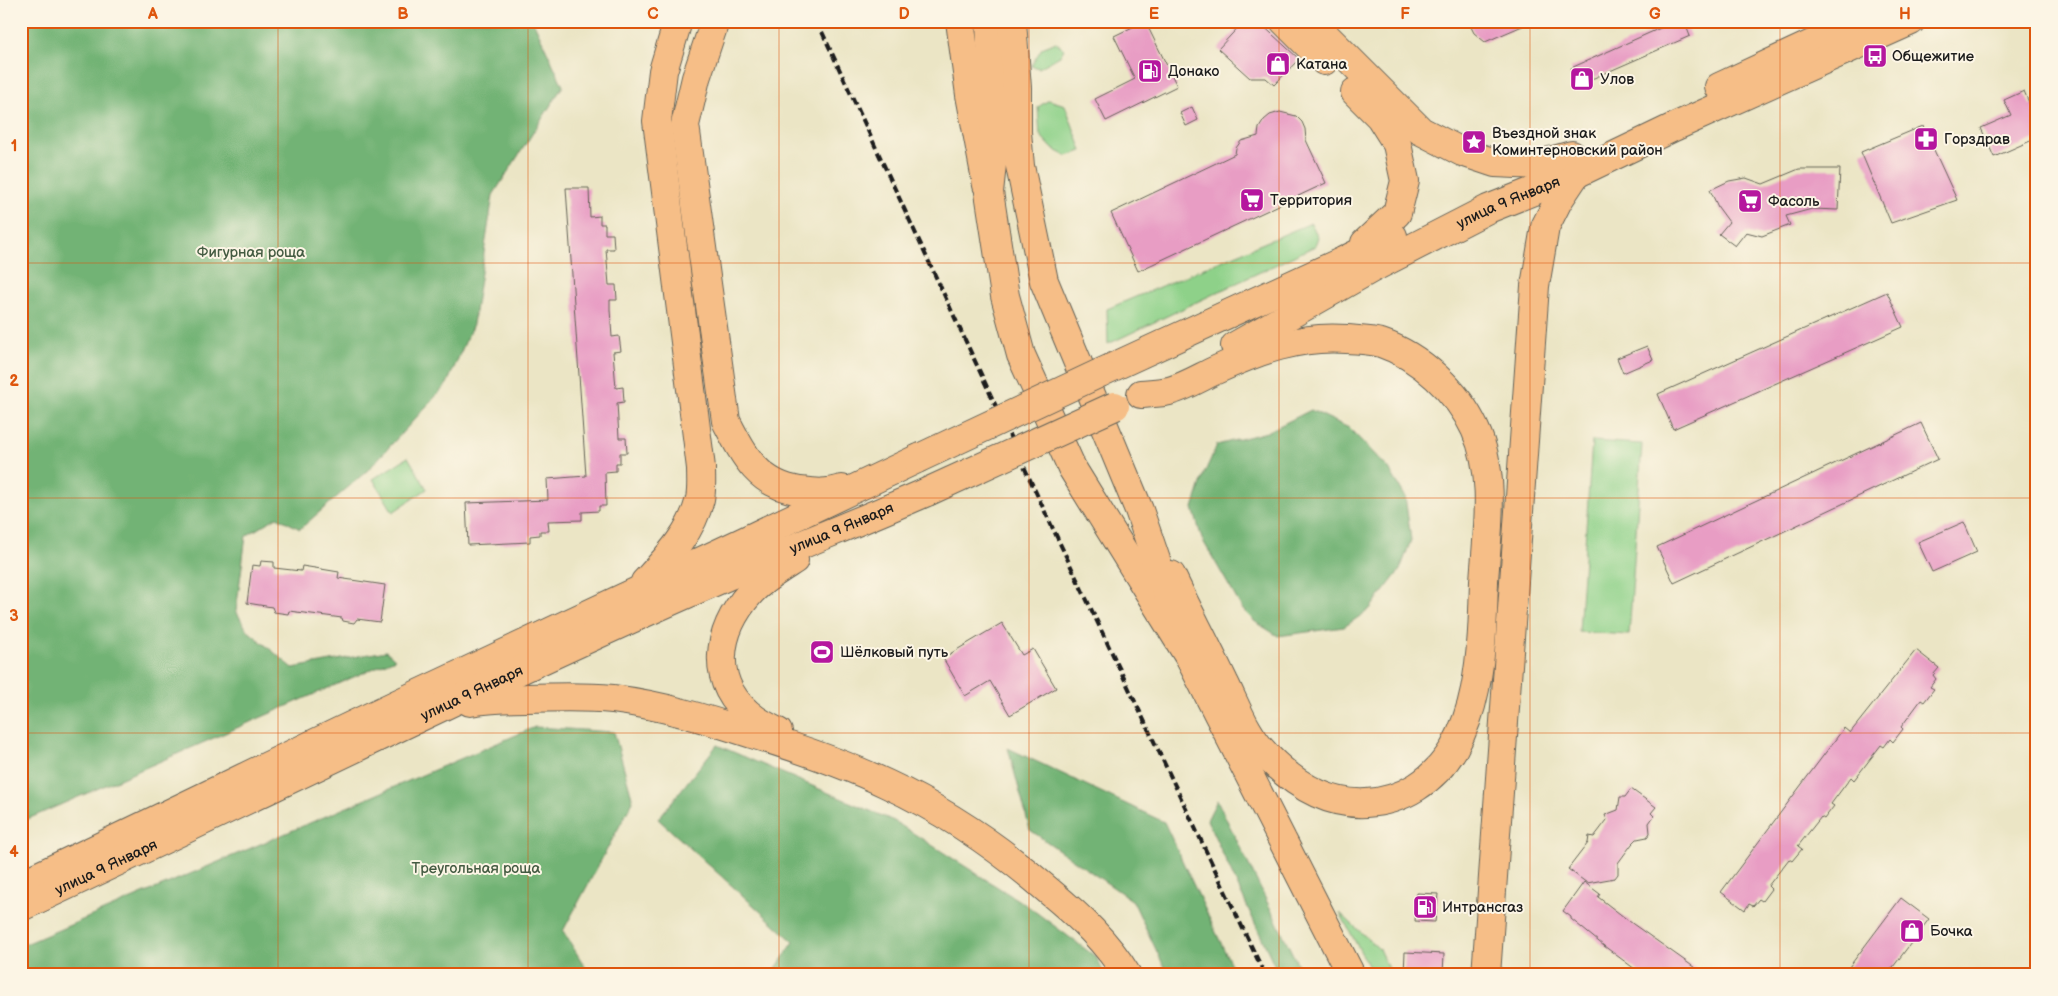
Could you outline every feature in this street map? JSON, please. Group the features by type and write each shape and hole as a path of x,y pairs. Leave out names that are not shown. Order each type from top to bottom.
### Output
{"main road":[{"path":"634,594 672,553 692,522 700,497 701,468 657,120 663,71 678,21"},
{"path":"715,21 696,78 685,125 726,421 743,454 758,473 783,488 823,494 868,483"},
{"path":"960,21 970,95 989,192 1005,296 1021,355 1072,468 1188,657 1351,975"},
{"path":"989,192 995,137 990,21"},
{"path":"1012,21 1020,166 1044,281 1139,510 1244,726 1265,754 1277,766 1305,787 1327,799 1351,804 1378,802 1406,794 1428,778 1453,750 1465,724 1475,689 1483,610 1488,486 1485,456 1475,428 1455,397 1431,372 1408,356 1381,343 1340,338 1308,339 1282,344 1236,361 1170,391 1141,394"},
{"path":"1284,21 1380,117 1397,144 1406,181 1396,213 1343,262"},
{"path":"1311,21 1422,131 1462,152 1495,162 1574,165 1545,227 1535,286 1486,975"},
{"name":"улица 9 Января","path":"21,907 443,706 729,575 927,492 1141,394 1260,333 1371,269 1861,21"},
{"name":"улица 9 Января","path":"21,884 166,816 433,686 634,594 1100,373 1343,262 1478,193 1532,174 1574,165 1674,127 1911,21"},
{"path":"1139,510 1188,657"},
{"path":"842,529 777,571 753,590 731,618 725,632 722,663 727,686 735,700 754,718 778,733 888,784 972,832 1026,870 1079,916 1104,944 1127,975"},
{"path":"443,706 496,698 550,697 605,699 637,703 667,709 738,729 846,766"}],"green space":[{"name":"Фигурная роща","path":"21,21 533,21 563,86 493,195 473,324 447,384 368,470 300,529 277,517 246,536 236,611 247,630 293,668 386,651 395,659 21,822"},
{"path":"1056,42 1064,49 1060,56 1039,68 1031,66 1042,48"},
{"path":"1049,100 1065,105 1082,151 1067,156 1053,149 1040,135 1038,107"},
{"path":"1311,223 1318,237 1315,246 1108,344 1107,309"},
{"path":"1311,410 1349,428 1389,469 1405,496 1411,540 1400,570 1369,610 1344,627 1278,636 1254,621 1243,610 1202,539 1193,508 1204,474 1217,445 1267,432"},
{"path":"1592,441 1642,444 1629,635 1579,632"},
{"path":"408,457 427,489 393,512 373,479"},
{"name":"Треугольная роща","path":"535,727 614,732 633,801 563,931 590,975 21,975 21,946"},
{"path":"717,745 894,821 1029,907 1096,957 1105,975 771,975 794,942 658,819"},
{"path":"1008,748 1164,822 1236,975 1168,975 1133,901 1030,830"},
{"path":"1217,800 1303,975 1279,975 1207,820"},
{"path":"1340,913 1379,949 1391,975 1373,975"}],"building":[{"name":"Донако","path":"1145,21 1177,86 1106,121 1095,99 1135,79 1114,36"},
{"path":"1244,21 1258,21 1299,59 1274,85 1266,78 1250,78 1218,49"},
{"path":"1468,21 1534,21 1485,42 1474,33"},
{"path":"1676,21 1684,21 1690,36 1578,85 1571,68"},
{"path":"2024,91 2030,105 2037,102 2037,138 1994,157 1981,128 2011,115 2004,100"},
{"path":"1192,107 1198,120 1186,126 1180,113"},
{"path":"1280,112 1296,116 1302,122 1306,140 1326,183 1138,271 1111,213 1235,154 1236,148 1241,141 1258,136 1259,128 1264,120 1270,115"},
{"path":"1923,126 1957,200 1891,223 1861,152"},
{"path":"1799,169 1840,169 1838,210 1812,209 1786,216 1790,225 1762,236 1746,232 1735,246 1719,234 1729,222 1718,207 1710,190 1729,181 1746,178 1763,184"},
{"path":"566,188 589,188 590,217 600,216 600,224 605,224 605,234 613,234 614,249 606,249 609,285 616,285 617,300 610,300 612,337 619,336 621,351 613,352 616,388 623,387 624,402 617,403 619,438 626,438 627,453 620,453 620,463 616,463 616,471 605,472 606,506 599,506 599,511 582,512 582,520 548,521 549,531 540,531 540,535 530,536 530,542 468,545 466,503 548,500 547,479 586,476"},
{"path":"1887,292 1903,327 1673,429 1658,394"},
{"path":"1647,346 1653,360 1623,373 1617,358"},
{"path":"1921,423 1938,459 1674,583 1657,547"},
{"path":"1964,522 1977,552 1932,572 1918,542"},
{"path":"261,561 274,562 274,568 301,571 302,566 339,572 338,578 385,585 380,622 357,619 354,623 343,621 342,618 289,611 288,614 274,612 272,607 247,603 252,565 260,566"},
{"path":"1002,623 1022,655 1033,649 1056,688 1010,715 990,681 965,696 943,658"},
{"path":"1916,650 1939,668 1933,675 1936,679 1930,687 1934,689 1924,702 1921,700 1901,727 1903,729 1893,742 1890,739 1884,747 1881,745 1854,780 1851,777 1831,804 1834,806 1824,819 1821,817 1798,846 1802,849 1792,861 1789,859 1768,886 1771,889 1762,901 1759,899 1753,906 1749,904 1745,910 1721,892 1844,728 1850,733"},
{"path":"1631,789 1656,807 1651,813 1654,816 1649,823 1650,833 1647,837 1637,839 1632,844 1618,863 1618,874 1615,878 1587,883 1568,869 1588,843 1589,836 1594,837 1607,820 1605,815 1618,810 1620,797 1625,797"},
{"path":"1584,882 1600,894 1598,897 1633,924 1705,975 1643,975 1604,946 1563,911"},
{"path":"1417,893 1438,894 1435,922 1415,921"},
{"path":"1901,898 1929,919 1887,975 1843,975"},
{"path":"1405,952 1444,954 1443,974 1404,973"}],"railway":[{"path":"817,21 1046,514 1265,975"}],"place":[{"name":"Общежитие","path":"1875,56"},
{"name":"Катана","path":"1278,64"},
{"name":"Донако","path":"1150,71"},
{"name":"Улов","path":"1582,79"},
{"name":"Горздрав","path":"1926,139"},
{"name":"Въездной знак Коминтерновский район","path":"1474,142"},
{"name":"Территория","path":"1252,200"},
{"name":"Фасоль","path":"1750,201"},
{"name":"Шёлковый путь","path":"822,652"},
{"name":"Интрансгаз","path":"1425,907"},
{"name":"Бочка","path":"1912,931"}]}
